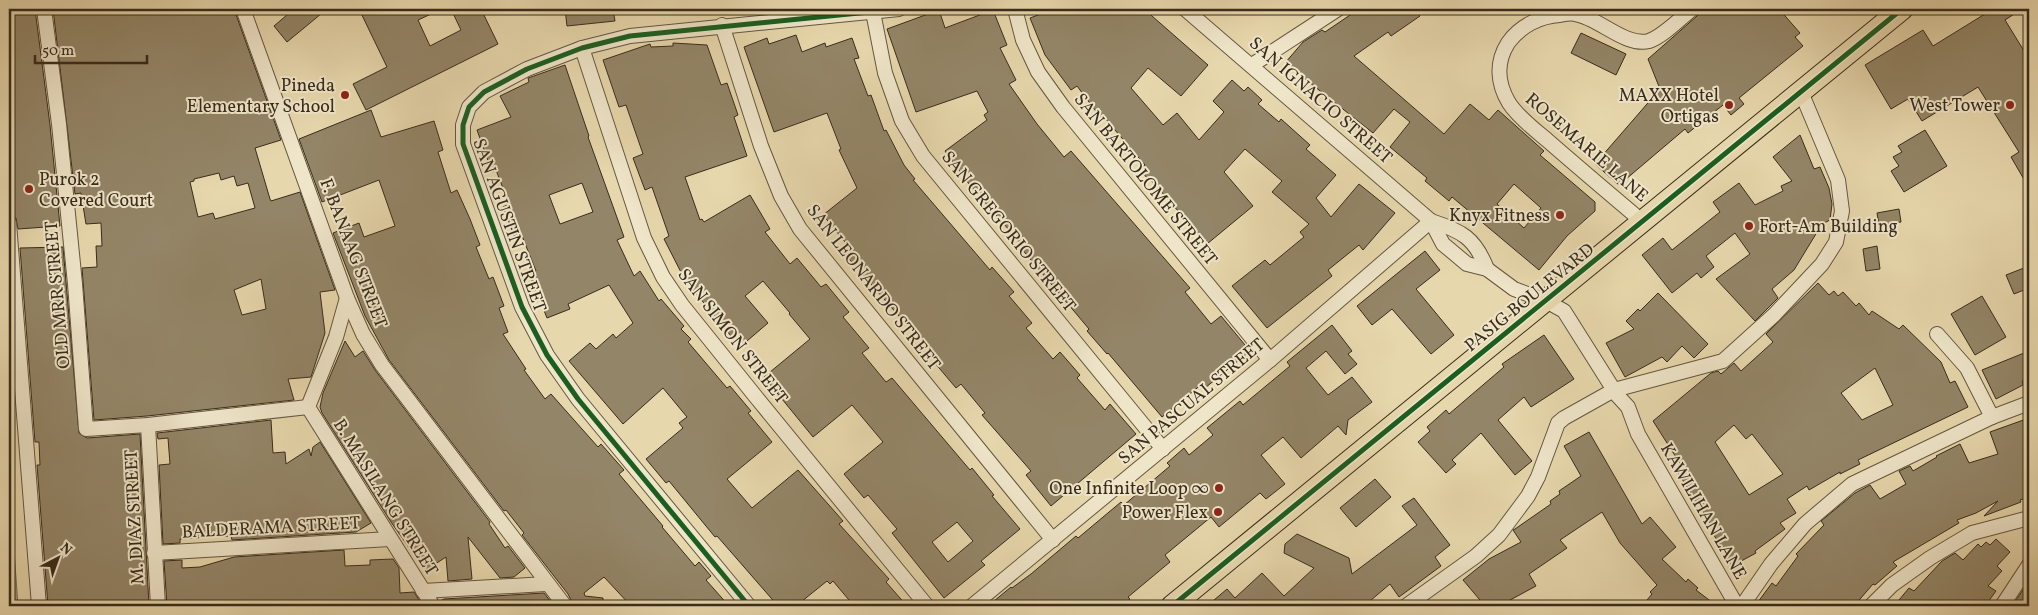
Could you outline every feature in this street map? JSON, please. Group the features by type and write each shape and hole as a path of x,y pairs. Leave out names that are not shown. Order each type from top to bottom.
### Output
{"main road":[{"name":"PASIG BOULEVARD","path":"1172,606 1902,9"}],"street":[{"name":"OLD MRR STREET","path":"44,9 57,105 78,313 86,429 148,425"},
{"name":"F. BANAAG STREET","path":"243,9 348,298 364,334 382,365 546,584 565,606"},
{"name":"SAN AGUSTIN STREET","path":"749,606 578,399 548,355 522,307 463,144 464,125 469,107 484,92 527,69 582,48 630,36 722,25 899,9"},
{"name":"SAN BARTOLOME STREET","path":"1015,9 1024,40 1038,72 1063,107 1270,360"},
{"name":"SAN IGNACIO STREET","path":"1185,9 1431,221 1443,244 1467,264 1487,269 1514,289 1546,301"},
{"path":"1252,65 1338,9"},
{"name":"ROSEMARIE LANE","path":"1643,222 1538,133 1509,104 1499,80 1499,65 1502,52 1511,39 1524,27 1542,17 1575,14 1588,18 1614,33 1639,42 1650,41 1692,9"},
{"name":"SAN GREGORIO STREET","path":"873,12 885,73 902,122 923,156 1163,449"},
{"name":"SAN LEONARDO STREET","path":"722,25 761,146 781,196 800,229 1053,540"},
{"name":"SAN SIMON STREET","path":"582,48 644,238 663,277 682,305 927,606"},
{"path":"1406,606 1476,556 1499,535 1528,496 1558,423 1615,392 1723,361 1774,315 1816,270 1836,242 1842,211 1838,180 1800,92"},
{"name":"SAN PASCUAL STREET","path":"972,606 1270,360 1431,221"},
{"name":"SAN IGNACIO STREET","path":"1431,221 1457,229 1469,239 1474,244 1487,269"},
{"path":"9,223 39,606"},
{"path":"148,425 308,407 336,337 348,298"},
{"name":"KAWILIHAN LANE","path":"1546,301 1564,310 1615,392 1619,412 1638,434 1737,606"},
{"path":"1937,334 1967,368 1992,417"},
{"path":"1742,606 1771,564 1805,524 1852,484 1992,417 2029,403"},
{"name":"B. MASILANG STREET","path":"308,407 433,606"},
{"name":"M. DIAZ STREET","path":"148,425 158,606"},
{"path":"1871,606 1892,586 1930,558 1972,533 2029,518"},
{"name":"BALDERAMA STREET","path":"154,553 390,539"},
{"path":"2002,606 2029,565"},
{"path":"423,591 546,584"}],"water":[{"path":"9,508 13,536 18,606 9,606"}],"building":[{"path":"9,9 35,9 50,125 60,226 18,229 16,218 9,214 9,169 12,169 9,141"},
{"path":"53,9 234,9 281,140 255,148 270,199 271,201 300,192 335,290 320,292 325,333 311,377 288,379 294,400 94,420 82,268 97,267 96,246 102,246 101,223 86,224 81,193 75,194","holes":["219,173 221,180 234,176 237,186 248,183 255,208 215,219 213,213 198,217 190,182 194,181 194,179","261,279 266,309 242,315 234,290"]},
{"path":"294,9 327,9 287,42 274,26"},
{"path":"359,9 442,9 418,20 430,46 461,30 451,9 481,9 498,44 366,110 353,84 387,67"},
{"path":"565,9 613,9 615,21 567,26"},
{"path":"1054,9 1144,9 1208,65 1181,96 1148,68 1131,88 1163,125 1177,113 1199,140 1224,112 1213,101 1232,80 1244,91 1248,87 1262,100 1258,104 1279,122 1281,119 1310,145 1306,149 1336,175 1316,198 1331,217 1359,184 1395,213 1363,250 1359,245 1328,270 1332,276 1267,328 1232,286 1265,260 1270,265 1304,237 1300,232 1309,224 1272,192 1282,181 1245,149 1224,172 1253,206 1207,244 1139,169 1145,165 1103,116 1101,118 1077,86 1071,90 1045,55 1030,18"},
{"path":"1359,9 1415,9 1420,16 1391,36 1388,32 1354,56 1444,134 1470,104 1489,120 1498,110 1544,151 1540,155 1595,202 1595,211 1567,236 1539,270 1452,197 1449,201 1425,181 1427,178 1390,147 1410,122 1394,109 1373,133 1285,63 1303,42 1322,30 1325,32","holes":["1514,184 1541,208 1524,228 1497,204"]},
{"path":"1705,9 1779,9 1800,33 1795,37 1803,46 1739,98 1744,104 1731,115 1723,105 1688,133 1685,129 1619,185 1595,164 1660,89 1648,59"},
{"path":"1993,9 2022,9 2005,20 2029,59 2029,188 2011,157 2019,152 1978,87 1922,121 1908,99 1891,109 1865,65 1923,30 1933,46"},
{"path":"939,10 945,28 993,10 1007,45 1000,48 1016,80 1009,84 1037,124 1064,157 1071,151 1190,288 1185,292 1211,324 1221,316 1250,351 1205,388 1202,384 1162,417 1087,331 1089,329 1021,248 1023,246 969,184 945,151 987,120 984,115 988,112 977,91 916,112 887,29"},
{"path":"1581,33 1626,54 1616,75 1571,53"},
{"path":"796,35 802,52 825,43 826,47 852,38 859,58 854,59 868,96 871,95 884,131 886,130 904,165 915,179 913,180 990,270 992,267 1014,292 1009,296 1032,323 1026,328 1053,359 1060,352 1080,375 1077,378 1105,410 1110,404 1136,434 1051,506 1026,475 1031,471 982,415 985,413 961,384 956,388 934,362 939,358 914,328 911,330 843,252 849,247 823,215 857,188 839,150 841,149 827,113 774,132 744,47 767,38 769,44"},
{"path":"673,43 707,45 721,85 727,83 738,115 734,117 747,156 685,177 700,220 702,219 704,222 750,195 770,229 765,232 790,264 797,258 821,287 826,284 849,312 843,317 869,348 862,353 886,382 892,378 970,470 972,468 994,495 992,496 1020,529 981,561 985,565 944,598 892,533 897,529 868,495 864,498 844,474 883,442 852,405 813,437 764,377 810,339 790,313 763,281 745,296 768,323 740,347 685,280 664,239 669,236 652,187 645,190 633,158 643,154 626,105 619,107 603,60 650,44 651,47 673,46","holes":["957,522 973,541 948,562 932,542"]},
{"path":"565,65 588,137 624,237 617,240 634,276 640,271 659,301 661,299 684,326 681,329 691,339 688,342 727,388 730,386 751,411 748,413 772,442 727,479 752,508 798,470 843,521 839,524 889,579 886,582 907,606 854,606 833,581 830,584 827,581 796,606 778,606 717,536 715,537 669,481 666,483 646,459 683,428 679,423 687,417 663,388 623,424 569,361 590,343 596,349 613,334 616,338 633,323 609,285 568,304 570,309 547,318 529,273 536,271 522,236 515,238 503,207 509,204 496,170 492,172 477,130 511,117 500,96 529,82 528,78","holes":["582,183 593,212 560,224 549,195"]},
{"path":"371,110 381,137 434,121 443,150 438,152 451,193 457,190 470,219 480,245 476,247 489,279 493,277 504,306 499,308 508,332 503,334 526,369 524,370 545,399 551,394 598,447 601,444 624,470 619,474 695,566 699,562 711,576 706,580 729,606 631,606 604,577 584,593 585,596 603,598 603,606 574,606 568,594 522,535 524,533 506,510 504,511 389,360 365,316 333,233 359,223 364,237 395,226 379,180 322,202 299,139"},
{"path":"1925,130 1947,166 1904,192 1891,171 1899,166 1893,157 1902,152 1898,146"},
{"path":"1800,135 1814,169 1820,167 1829,188 1832,204 1830,220 1822,224 1794,270 1772,289 1778,298 1755,321 1716,279 1750,254 1735,233 1706,256 1714,267 1701,278 1697,273 1672,293 1642,255 1663,238 1672,250 1720,212 1713,202 1739,183 1755,205 1783,191 1781,186 1792,181 1773,157"},
{"path":"1899,209 1901,222 1879,225 1877,213"},
{"path":"1877,246 1880,269 1866,271 1863,249"},
{"path":"63,247 79,433 87,438 140,434 149,606 48,606 37,465 40,465 39,442 35,442 20,248"},
{"path":"1425,251 1440,270 1416,289 1454,335 1431,354 1392,309 1372,325 1357,306"},
{"path":"2029,266 2029,288 2014,294 2006,275"},
{"path":"1818,283 1829,295 1834,291 1838,296 1843,292 1856,306 1859,303 1869,315 1872,311 1899,329 1903,325 1941,362 1950,383 1955,381 1968,407 1858,460 1860,464 1840,474 1840,472 1809,490 1807,486 1787,499 1796,513 1780,523 1785,529 1755,551 1756,553 1732,566 1711,530 1714,529 1675,468 1681,465 1653,421 1711,373 1718,371 1721,374 1734,363 1741,371 1773,342 1766,334","holes":["1875,368 1893,405 1862,420 1841,393","1734,425 1746,439 1752,434 1783,474 1749,495 1715,442"]},
{"path":"1658,293 1708,344 1694,358 1682,346 1667,362 1662,357 1625,377 1606,343 1634,329 1626,321 1638,309 1640,311"},
{"path":"1982,296 2006,337 1975,355 1951,314"},
{"path":"1332,325 1352,351 1348,354 1357,364 1345,374 1326,351 1306,368 1328,395 1352,377 1372,402 1348,420 1346,435 1338,426 1301,458 1283,437 1261,455 1285,484 1266,499 1260,493 1219,527 1211,517 1165,555 1170,562 1128,597 1130,599 1121,606 988,606 1011,587 1031,574 1076,536 1078,538 1121,502 1124,505 1170,466 1167,463 1184,448 1189,455 1213,435 1207,428 1240,401 1243,405 1290,366 1287,362"},
{"path":"1544,335 1574,379 1531,407 1524,397 1498,420 1532,461 1515,475 1481,433 1452,460 1456,464 1446,473 1418,442 1430,431 1427,427 1446,410 1449,414 1504,367 1502,364"},
{"path":"345,341 355,357 363,351 375,370 490,522 489,524 505,548 508,546 525,568 514,577 500,578 468,537 472,579 448,581 446,557 426,570 417,554 417,559 391,522 320,407 323,393"},
{"path":"2029,351 2029,378 2022,381 2023,385 1996,399 1982,370"},
{"path":"2029,418 2029,497 1984,516 1998,501 1976,513 1957,520 1959,523 1893,562 1897,566 1875,585 1873,584 1854,606 1755,606 1772,583 1776,586 1798,556 1796,554 1824,525 1821,521 1855,493 1870,485 1880,499 1906,484 1899,471 1910,466 1913,471 1936,456 1960,444 1969,463 1998,454 1990,432"},
{"path":"271,420 273,453 285,452 286,464 309,449 311,456 313,447 320,442 371,523 356,532 232,540 231,536 207,537 180,539 180,543 163,544 159,465 170,464 168,438 158,439 157,433"},
{"path":"1589,432 1642,524 1650,517 1676,547 1662,559 1686,582 1688,579 1698,588 1696,590 1717,606 1642,606 1652,594 1650,592 1657,585 1620,543 1602,512 1560,540 1567,548 1529,574 1536,586 1499,606 1485,606 1463,580 1489,559 1521,542 1513,530 1551,504 1550,501 1560,494 1559,491 1581,476 1564,446"},
{"path":"1375,479 1391,497 1356,527 1340,508"},
{"path":"1414,498 1450,545 1435,557 1441,566 1399,597 1390,584 1364,606 1207,606 1227,589 1235,598 1262,573 1284,596 1314,568 1284,553 1285,544 1297,534 1349,558 1352,574 1417,525 1402,506"},
{"path":"1996,539 2010,552 1997,566 2002,571 1988,586 1996,591 1988,602 1984,600 1980,606 1894,606 1909,588 1914,591 1942,561 1955,553 1963,560 1978,544 1981,547 1986,542 1990,545"},
{"path":"344,550 345,566 370,565 370,560 393,559 399,568 400,593 414,592 419,600 419,606 167,606 164,561 182,560 182,568 200,567 234,557"},
{"path":"2029,581 2029,606 2012,606"},
{"path":"544,593 554,606 442,606 440,601 444,599"}],"cycle path":[{"path":"749,606 578,399 547,355 522,307 463,144 463,125 469,107 484,92 527,69 582,48 630,36 899,9"},
{"path":"1172,606 1902,9"}],"place":[{"name":"Pineda Elementary School","path":"345,95"},
{"name":"MAXX Hotel Ortigas","path":"1729,105"},
{"name":"West Tower","path":"2010,105"},
{"name":"Purok 2 Covered Court","path":"29,189"},
{"name":"Knyx Fitness","path":"1560,215"},
{"name":"Fort-Am Building","path":"1749,226"},
{"name":"One Infinite Loop ∞","path":"1219,488"},
{"name":"Power Flex","path":"1218,512"}]}
